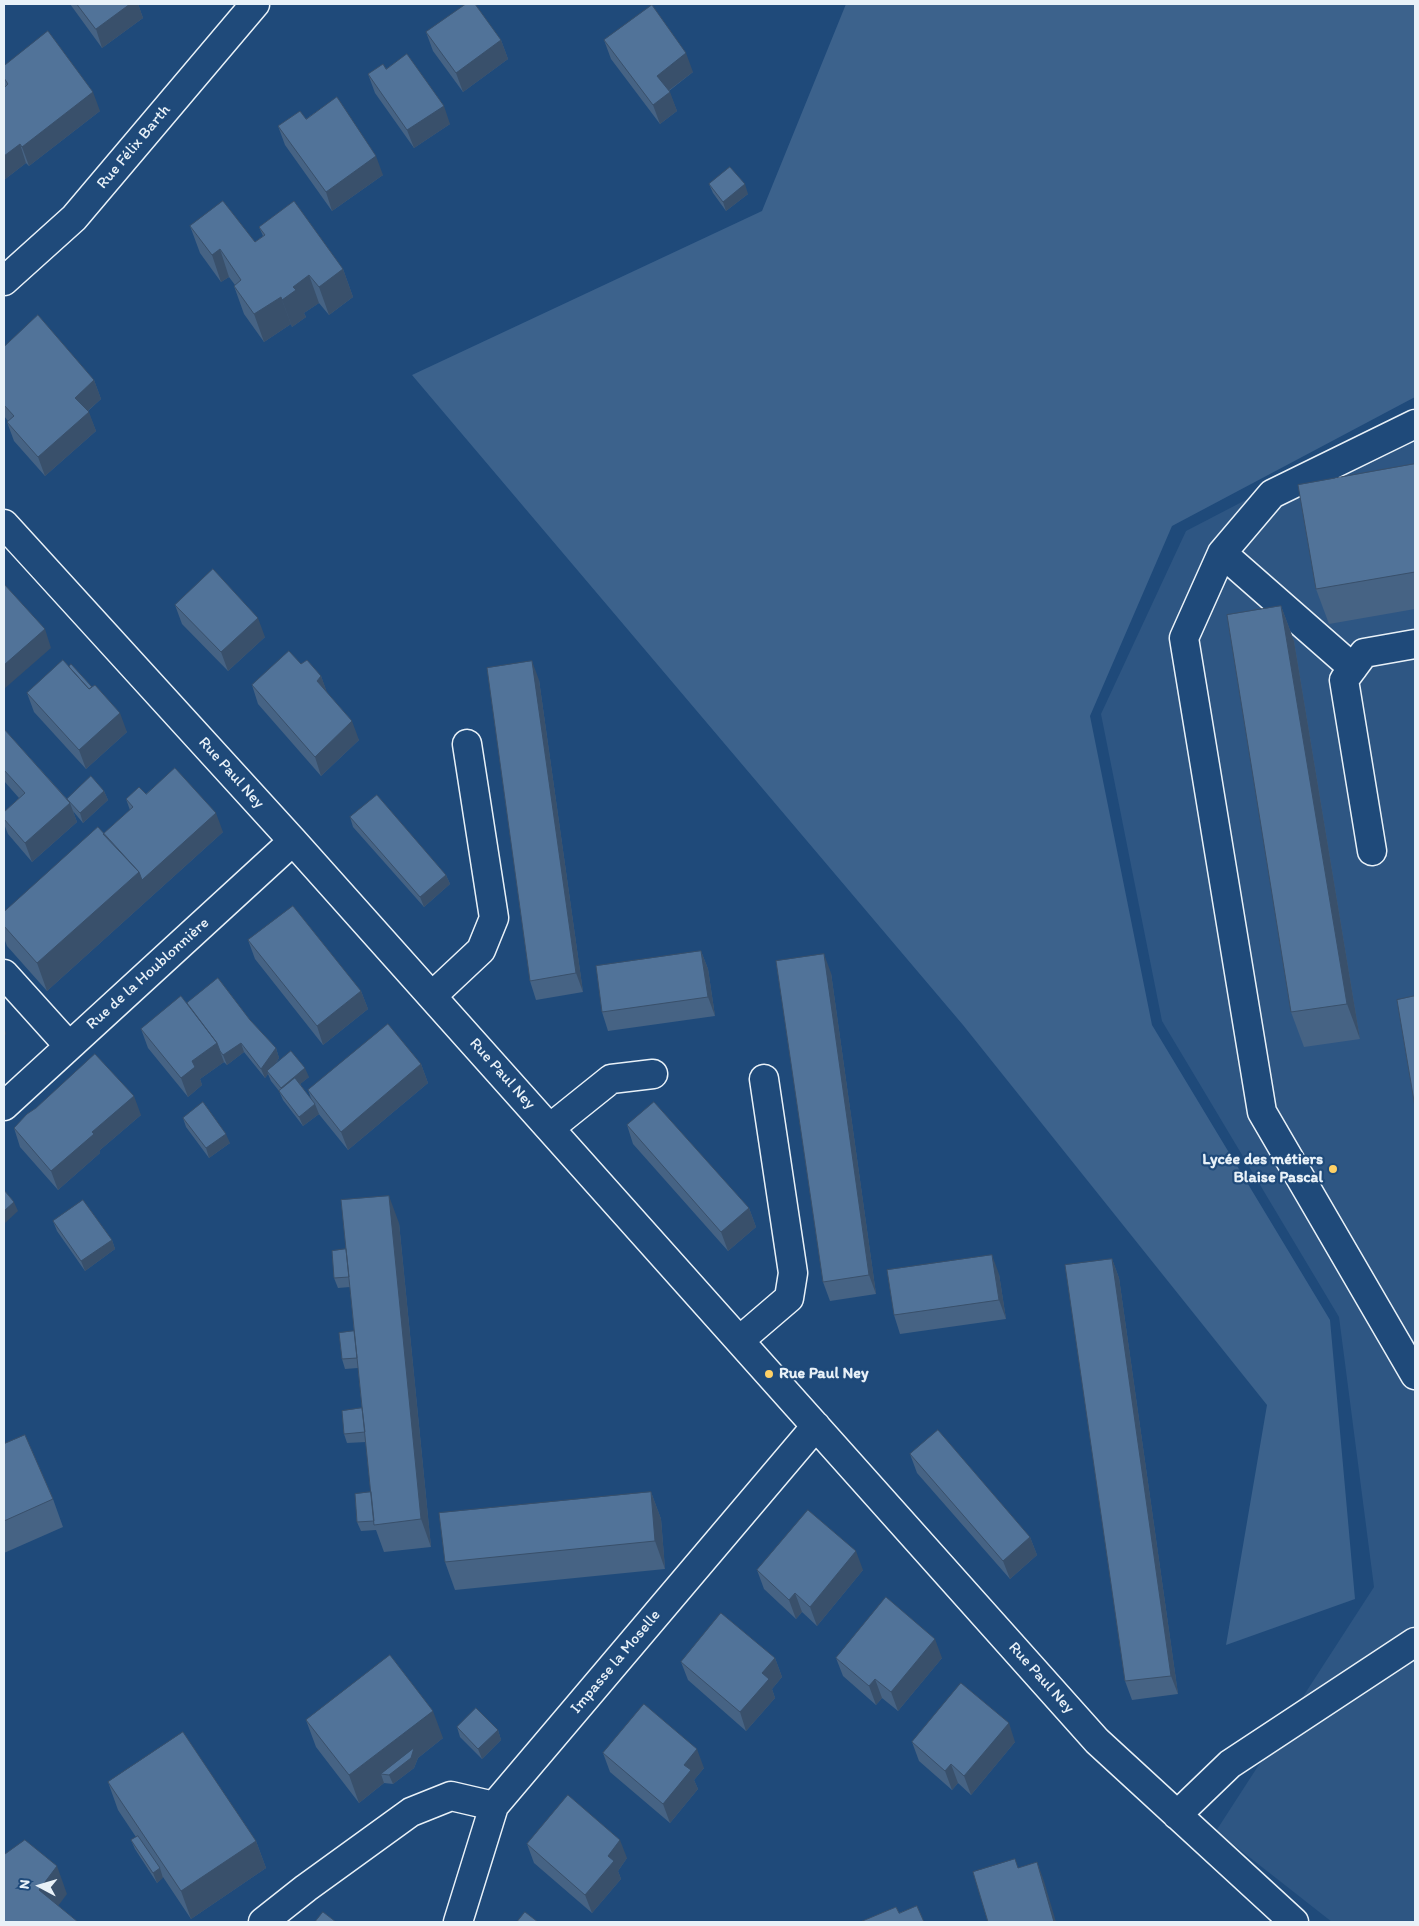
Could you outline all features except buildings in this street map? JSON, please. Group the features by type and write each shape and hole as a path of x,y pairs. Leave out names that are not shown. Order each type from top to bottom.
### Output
{"street":[{"name":"Rue Félix Barth","path":"4,280 74,218 255,4"},
{"path":"1415,424 1272,494 1222,553 1184,638 1262,1112 1415,1375"},
{"name":"Rue Paul Ney","path":"4,524 293,841 1097,1741 1294,1922"},
{"path":"1222,553 1353,668"},
{"path":"1372,851 1344,680 1364,654 1415,644"},
{"path":"432,996 481,950 494,918 467,744"},
{"name":"Rue de la Houblonnière","path":"4,1106 293,841"},
{"path":"4,974 69,1046"},
{"path":"550,1128 611,1078 653,1074"},
{"path":"740,1340 789,1298 793,1274 764,1079"},
{"name":"Impasse la Moselle","path":"458,1922 494,1806 816,1426"},
{"path":"1177,1815 1230,1764 1415,1642"},
{"path":"263,1922 306,1888 411,1812 451,1796 494,1806"}],"shaded area":[{"path":"846,4 1415,4 1415,397 1172,526 1090,716 1152,1025 1330,1320 1355,1599 1226,1645 1267,1405 963,1025 412,375 762,211"},
{"name":"Lycée des métiers Blaise Pascal","path":"1415,412 1415,1922 1332,1922 1216,1831 1374,1587 1339,1317 1162,1021 1101,714 1186,531"}],"place":[{"name":"Lycée des métiers Blaise Pascal","path":"1333,1169"},
{"name":"Rue Paul Ney","path":"769,1374"}]}
